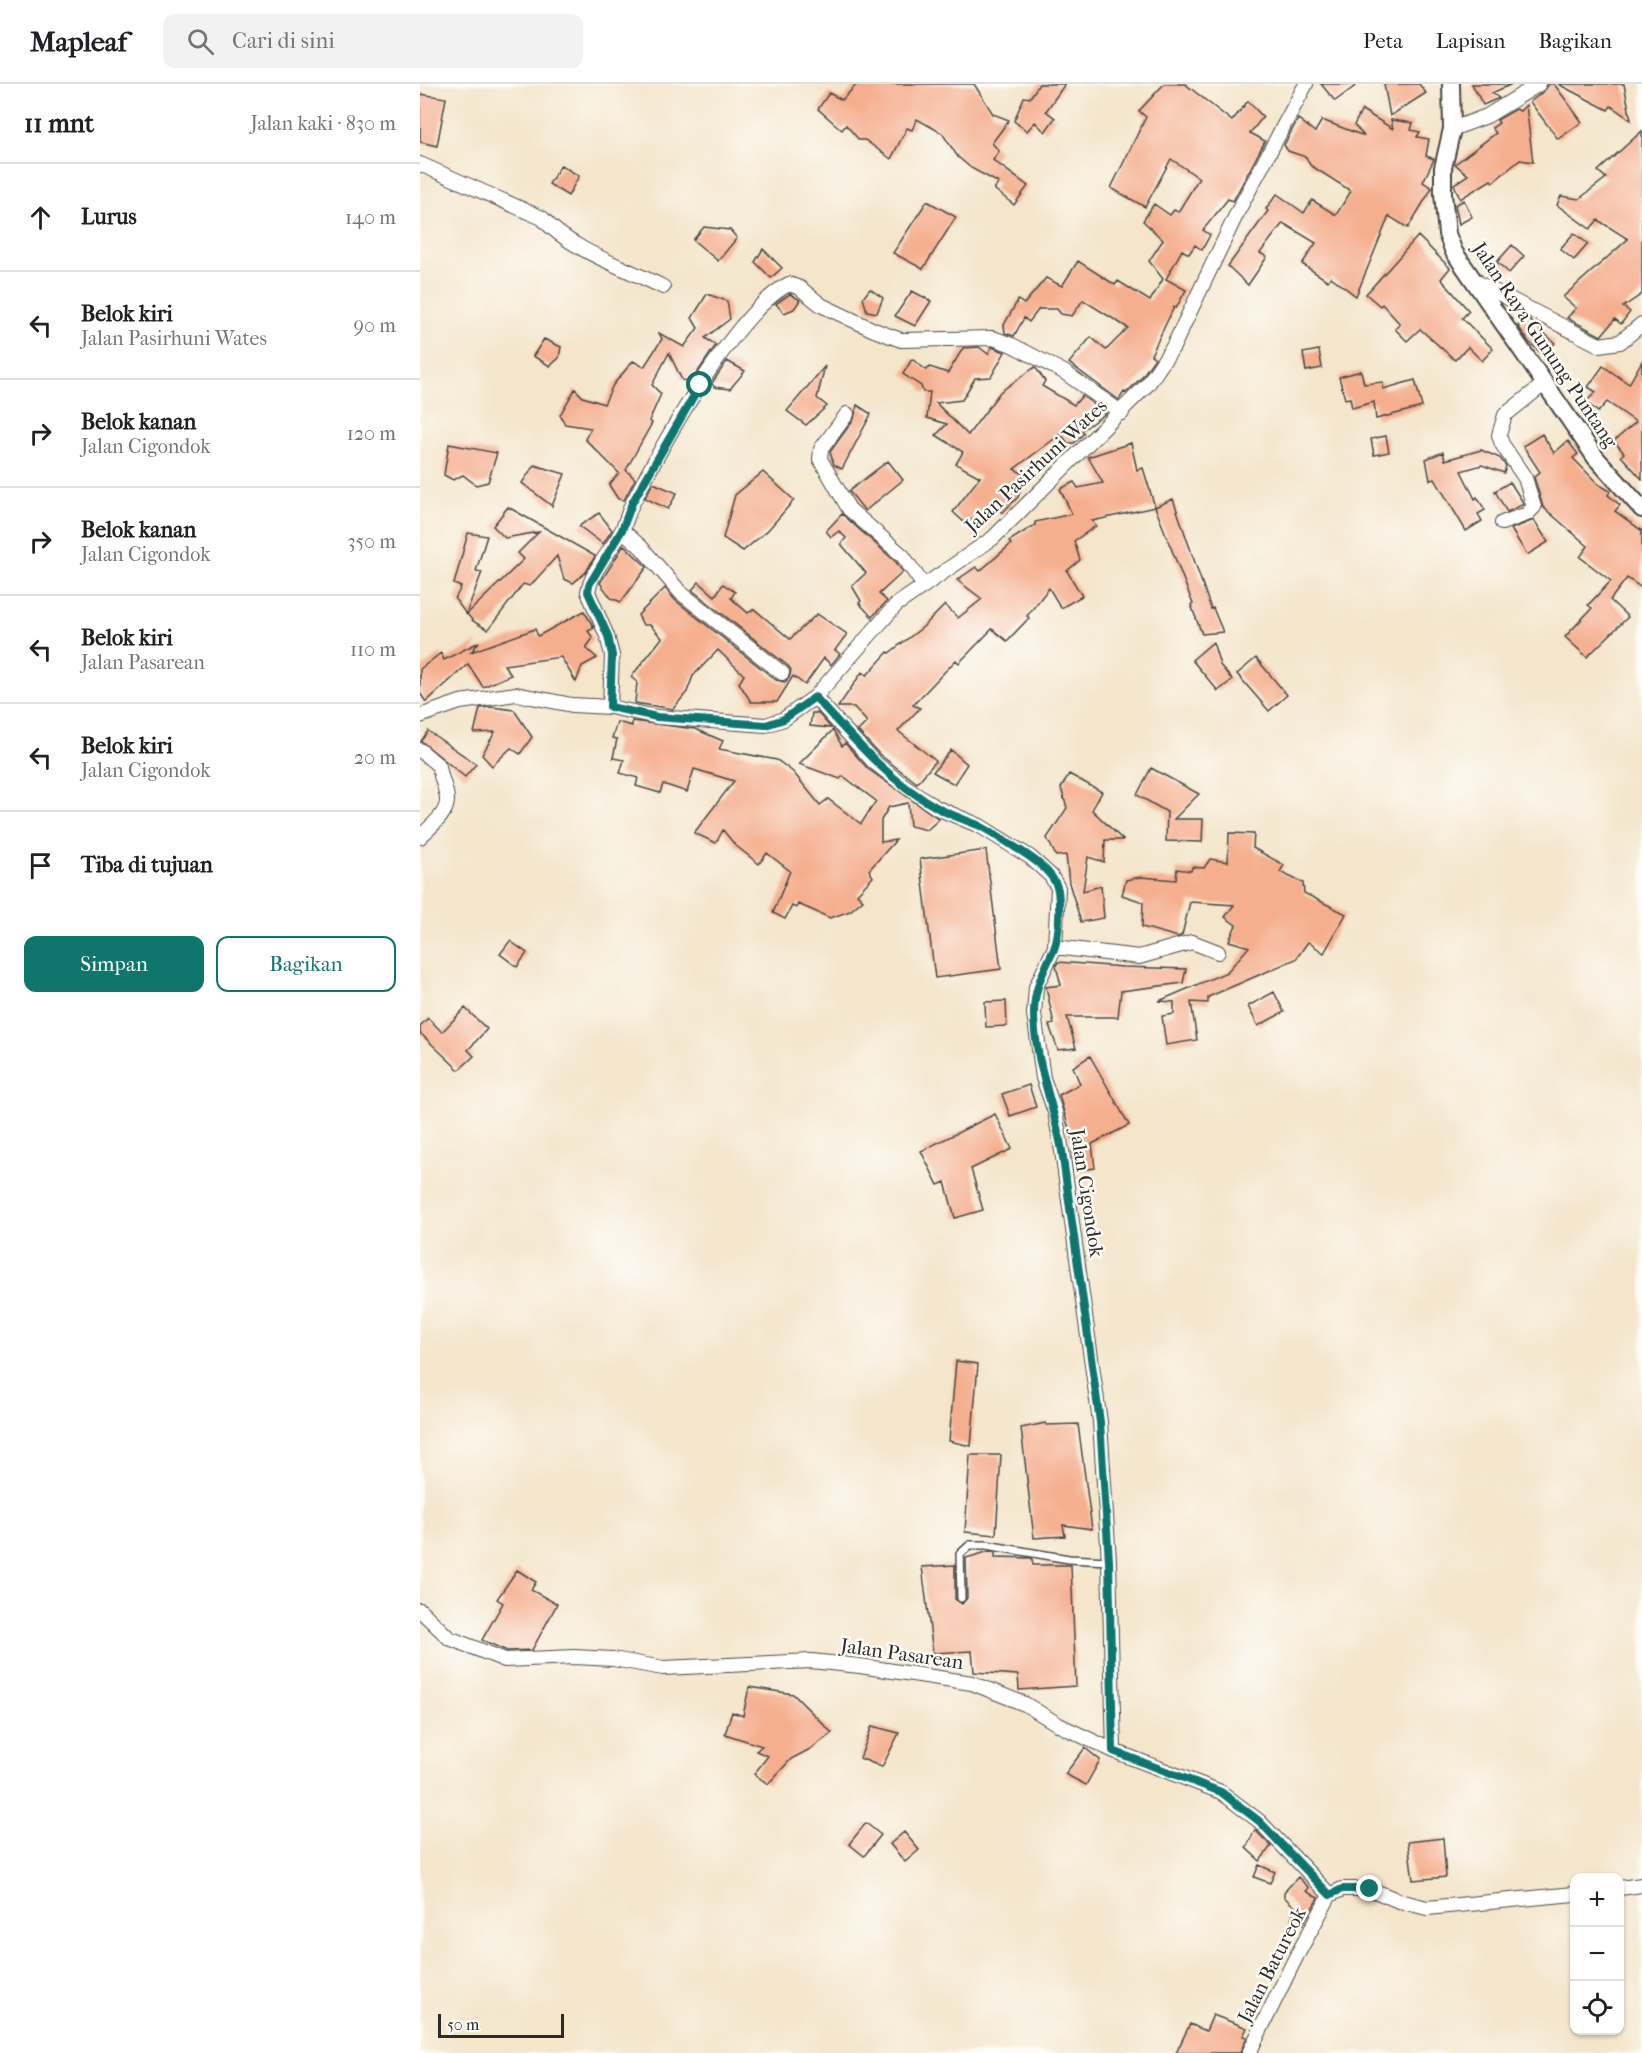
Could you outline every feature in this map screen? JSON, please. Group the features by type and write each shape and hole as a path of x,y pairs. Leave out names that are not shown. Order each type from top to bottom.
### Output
{"street":[{"name":"Jalan Pasirhuni Wates","path":"420,716 460,702 516,694 572,705 610,707 657,717 766,725 784,719 815,697 896,605 993,538 1122,413 1148,384 1173,347 1239,209 1306,84"},
{"name":"Jalan Raya Gunung Puntang","path":"1451,84 1452,129 1443,168 1445,218 1455,252 1596,458 1642,509"},
{"path":"1452,129 1488,116 1539,84"},
{"path":"420,164 542,218 554,231 577,245 663,286"},
{"path":"1472,280 1599,345 1620,342 1642,324"},
{"path":"610,707 612,655 608,636 588,592 589,585 622,530 632,503 700,385 744,325 779,288 789,284 800,288 821,305 901,340 993,338 1012,345 1064,372 1122,413"},
{"path":"1502,523 1527,514 1534,507 1525,478 1500,440 1502,424 1511,409 1544,384"},
{"path":"847,414 819,453 820,459 849,509 903,556 924,586"},
{"path":"622,530 641,547 681,593 782,673"},
{"name":"Jalan Cigondok","path":"815,697 841,728 902,784 937,808 980,826 1030,856 1051,876 1058,888 1054,947 1036,987 1034,1014 1043,1078 1055,1112 1085,1303 1100,1422 1109,1561 1113,1751"},
{"path":"420,750 439,766 440,782 447,797 445,811 420,837"},
{"path":"1054,947 1139,957 1192,942 1218,952"},
{"name":"Jalan Pasarean","path":"420,1610 449,1638 505,1660 574,1657 613,1659 663,1668 812,1661 870,1667 972,1683 1025,1704 1059,1725 1113,1751 1221,1792 1259,1821 1330,1895"},
{"path":"1624,1887 1642,1885"},
{"path":"1330,1895 1342,1889 1370,1889 1399,1901 1427,1908 1570,1894"},
{"name":"Jalan Batureok","path":"1249,2053 1295,1959 1330,1895"}],"lane":[{"path":"961,1598 960,1554 970,1545 1080,1561 1109,1561"}],"building":[{"path":"857,84 974,84 993,114 1009,120 992,143 999,151 993,160 1028,186 1014,205 994,189 999,183 971,168 958,157 942,133 917,119 912,130 907,128 891,159 865,140 859,140 846,125 842,130 818,109 829,93 842,100"},
{"path":"1039,84 1065,84 1046,111 1055,118 1045,132 1035,122 1027,131 1014,121 1024,97 1030,98"},
{"path":"1164,84 1185,84 1232,121 1248,101 1263,117 1250,133 1265,141 1233,201 1228,199 1203,230 1210,235 1202,250 1195,245 1189,254 1182,250 1166,279 1186,290 1176,308 1174,307 1151,355 1155,358 1141,378 1126,393 1124,392 1119,400 1069,363 1091,337 1106,350 1128,328 1083,300 1072,316 1061,314 1057,309 1039,309 1029,322 1024,318 1014,336 1005,333 1004,325 1018,300 1024,304 1046,278 1062,286 1078,261 1115,285 1118,281 1150,301 1163,279 1149,261 1163,240 1143,221 1154,204 1170,215 1174,210 1178,212 1199,178 1171,159 1145,207 1111,188 1146,117 1139,111"},
{"path":"1321,84 1358,84 1335,101"},
{"path":"1384,84 1419,84 1426,93 1390,116"},
{"path":"1472,84 1512,84 1492,93 1499,98 1483,105"},
{"path":"1549,84 1554,84 1582,122 1558,139 1530,102"},
{"path":"1558,84 1624,84 1631,120 1611,106 1608,110"},
{"path":"420,94 446,98 437,146 420,142"},
{"path":"1526,105 1533,162 1520,160 1493,182 1491,180 1460,199 1454,184 1468,175 1455,164 1496,133 1492,128 1499,123 1497,120 1516,109 1520,111"},
{"path":"1362,110 1393,129 1391,120 1413,123 1411,130 1420,132 1417,137 1429,139 1426,156 1434,159 1423,182 1432,188 1408,228 1389,216 1356,296 1331,277 1328,281 1302,264 1316,243 1283,223 1260,253 1267,257 1248,285 1228,266 1268,211 1266,209 1277,194 1304,213 1312,200 1336,215 1351,191 1310,165 1306,157 1288,151 1284,145 1298,119 1315,132 1322,120 1364,136 1354,125"},
{"path":"1642,131 1642,294 1623,307 1630,312 1621,324 1615,319 1601,336 1567,318 1576,308 1563,297 1628,239 1598,220 1590,229 1557,205 1561,196 1579,199 1606,178 1598,171"},
{"path":"561,165 579,176 568,196 549,184"},
{"path":"1464,200 1472,217 1459,224 1455,205"},
{"path":"927,201 956,217 923,269 893,253"},
{"path":"704,227 730,230 737,238 718,261 693,240"},
{"path":"1574,233 1588,244 1574,260 1560,249"},
{"path":"1418,236 1450,268 1441,279 1469,311 1462,318 1493,349 1482,361 1468,347 1455,360 1420,329 1407,341 1395,329 1400,324 1382,304 1380,306 1366,294"},
{"path":"1512,245 1524,256 1509,273 1497,262"},
{"path":"763,249 782,268 771,278 755,262"},
{"path":"870,289 883,298 877,313 867,311 863,298"},
{"path":"912,291 931,301 915,326 895,316"},
{"path":"707,294 727,301 730,319 705,338 716,345 691,382 682,380 669,353 652,385 661,394 649,421 652,423 626,470 635,479 624,500 618,499 609,485 619,473 585,439 591,428 565,424 560,415 575,389 583,397 604,404 613,385 633,361 644,367 662,339 659,333 684,347 698,328 692,318"},
{"path":"790,294 800,300 794,309 784,313 776,304"},
{"path":"1526,317 1555,343 1544,356 1529,342 1518,326"},
{"path":"544,339 561,347 559,358 550,366 533,356"},
{"path":"979,347 988,354 992,347 1005,352 991,377 975,378 962,400 936,403 968,435 1000,392 1035,367 1045,381 1042,386 1074,405 1082,396 1106,413 1081,431 1084,433 1074,443 1068,443 1061,434 1014,469 1026,475 1018,497 1002,513 997,507 965,523 953,512 980,477 956,464 963,452 936,435 947,424 927,418 930,392 923,392 921,386 903,374 912,359 926,370 930,367 948,373 963,348"},
{"path":"1319,350 1322,368 1306,371 1303,353"},
{"path":"727,361 745,371 730,389 714,387 712,383"},
{"path":"1642,361 1642,479 1621,456 1624,453 1614,441 1636,422 1607,402 1598,412 1586,402 1596,392 1588,387 1603,366 1629,384"},
{"path":"825,366 817,398 827,406 806,425 787,411"},
{"path":"1361,371 1364,384 1383,382 1383,389 1415,380 1422,407 1376,419 1374,402 1352,408 1350,398 1345,399 1339,377"},
{"path":"857,405 871,414 842,469 834,465 830,452 854,419"},
{"path":"1542,434 1554,453 1568,441 1578,454 1573,458 1598,484 1610,491 1608,495 1620,505 1615,511 1642,531 1642,588 1627,578 1610,600 1628,617 1587,657 1565,637 1592,608 1588,605 1611,581 1580,557 1588,546 1543,507 1534,477 1540,472 1523,446"},
{"path":"1386,436 1389,452 1374,455 1371,439"},
{"path":"1131,443 1137,470 1143,468 1155,507 1092,521 1096,526 1074,541 1080,560 1067,571 1082,596 1061,608 1049,588 1027,616 1029,618 1007,641 992,629 959,663 956,660 913,705 920,708 898,731 936,761 917,783 880,755 858,731 867,722 854,707 838,707 862,672 867,675 888,652 923,627 945,605 958,618 982,599 957,580 976,567 980,571 1011,544 1009,541 1035,525 1035,522 1072,514 1060,489 1074,482 1078,488 1103,483 1088,457"},
{"path":"449,444 497,453 488,482 476,485 463,475 453,480 444,475"},
{"path":"1481,450 1500,458 1506,466 1504,473 1482,465 1461,471 1475,499 1477,497 1485,510 1478,514 1482,521 1466,531 1435,479 1430,480 1426,459 1443,452 1445,460"},
{"path":"888,461 903,480 865,511 849,491"},
{"path":"534,465 565,474 552,506 522,483"},
{"path":"763,472 794,500 768,530 743,551 723,538 735,495"},
{"path":"1510,482 1524,504 1507,512 1495,491"},
{"path":"653,483 677,493 668,509 645,498"},
{"path":"1173,499 1211,609 1213,608 1223,632 1202,634 1191,605 1193,604 1155,507"},
{"path":"508,507 595,556 586,572 573,583 564,579 557,556 530,586 523,584 488,630 473,621 467,614 524,559 518,553 539,532 505,538 493,526"},
{"path":"599,513 612,530 603,544 579,526"},
{"path":"842,514 896,562 903,572 879,594 887,601 872,617 859,603 861,601 852,586 866,573 841,544 846,538 839,531 831,537 826,531"},
{"path":"1534,520 1548,542 1527,555 1511,529"},
{"path":"468,533 487,536 476,571 482,572 466,614 455,599 461,587 454,584"},
{"path":"624,545 647,567 621,602 611,598 600,583"},
{"path":"699,582 715,596 723,584 735,592 731,598 748,613 754,609 790,639 817,614 847,634 835,650 840,654 831,665 824,658 805,685 793,676 777,702 751,702 739,683 744,675 718,650 693,676 687,692 673,709 635,703 637,682 631,677 662,638 650,625 643,625 638,615 665,588 675,600 776,680 785,682 789,678 791,670 788,666 692,590"},
{"path":"584,611 594,628 588,631 593,638 586,648 597,658 582,666 576,682 561,657 504,665 511,675 483,687 468,664 426,702 420,693 420,669 441,653 444,660 479,642 471,652 535,629 538,636"},
{"path":"1213,642 1220,665 1232,680 1218,691 1192,660"},
{"path":"1256,658 1287,695 1269,711 1237,674"},
{"path":"480,708 514,710 532,737 520,754 511,748 492,766 482,755 495,732 474,733"},
{"path":"812,713 818,713 831,728 810,726"},
{"path":"632,721 695,729 723,741 719,749 777,760 793,772 820,805 828,799 861,824 876,801 843,776 840,779 799,764 833,730 842,746 845,743 868,769 939,819 927,830 910,826 908,803 889,807 881,820 881,842 896,840 869,870 873,877 857,894 863,900 850,911 830,918 798,904 796,908 792,906 785,919 773,913 790,871 767,853 759,864 735,845 723,830 716,843 694,833 734,781 694,769 687,792 663,784 660,793 636,786 638,778 620,773 624,760 613,758 617,739 612,738 617,722 632,726"},
{"path":"428,731 476,764 465,777 421,741"},
{"path":"951,750 967,764 954,784 933,772"},
{"path":"1151,768 1199,794 1174,819 1203,819 1202,842 1166,841 1167,812 1137,795"},
{"path":"1069,774 1102,792 1092,810 1123,840 1105,840 1104,862 1088,857 1083,891 1101,886 1104,918 1081,922 1069,883 1066,855 1056,856 1047,838 1067,808 1061,788"},
{"path":"1229,833 1254,834 1253,848 1284,865 1280,872 1303,883 1304,893 1346,914 1324,953 1308,942 1296,959 1208,997 1208,1003 1191,1002 1197,1040 1166,1045 1162,1016 1174,1014 1174,1002 1159,1001 1227,972 1249,947 1229,941 1236,925 1225,917 1234,905 1190,902 1182,935 1178,937 1142,927 1143,902 1122,895 1126,880 1141,877 1176,880 1177,869 1191,871 1192,867 1204,868 1210,859 1228,862"},
{"path":"986,850 1001,969 935,978 920,859"},
{"path":"510,941 527,953 517,967 500,954"},
{"path":"1058,962 1186,969 1183,983 1121,991 1118,1017 1067,1017 1076,1048 1058,1050 1049,1025 1054,1024 1046,987 1061,985 1056,966"},
{"path":"1274,992 1284,1012 1258,1026 1248,1006"},
{"path":"1006,1001 1007,1026 986,1027 985,1002"},
{"path":"465,1008 487,1029 468,1050 474,1056 459,1070 420,1033 420,1026 428,1018 442,1032"},
{"path":"1090,1056 1129,1125 1092,1144 1095,1168 1074,1171 1072,1152 1076,1152 1059,1095 1080,1084 1073,1067"},
{"path":"1029,1085 1036,1107 1010,1116 1002,1094"},
{"path":"995,1114 1012,1149 971,1169 983,1210 955,1218 945,1182 938,1185 921,1151"},
{"path":"956,1361 978,1364 971,1446 949,1441"},
{"path":"1046,1423 1046,1425 1078,1424 1092,1529 1063,1525 1065,1536 1034,1538 1021,1428"},
{"path":"970,1455 1001,1455 996,1535 965,1532"},
{"path":"990,1551 995,1552 995,1557 1032,1558 1033,1565 1071,1565 1076,1686 1019,1690 1018,1675 974,1672 972,1651 933,1653 922,1567 955,1565 955,1599 962,1604 967,1598 966,1558"},
{"path":"517,1570 536,1582 531,1590 557,1604 532,1650 507,1651 482,1640 503,1603 497,1599"},
{"path":"749,1687 793,1694 832,1733 812,1748 791,1759 768,1784 754,1774 768,1756 756,1751 762,1746 725,1734 732,1712 743,1716"},
{"path":"872,1726 899,1733 882,1767 860,1758"},
{"path":"1085,1748 1100,1760 1086,1785 1065,1774"},
{"path":"866,1823 881,1835 864,1856 849,1844"},
{"path":"1255,1830 1271,1846 1260,1861 1246,1848"},
{"path":"904,1832 919,1850 905,1862 890,1844"},
{"path":"1443,1838 1446,1877 1413,1880 1408,1842"},
{"path":"1259,1865 1275,1872 1270,1883 1254,1877"},
{"path":"1298,1877 1309,1888 1306,1891 1318,1898 1303,1924 1291,1920 1295,1907 1284,1897 1284,1892"},
{"path":"1213,2015 1247,2028 1243,2036 1247,2037 1240,2053 1176,2053 1190,2024 1206,2031"}],"route":[{"path":"700,385 664,444 632,503 611,550 589,585 588,592 608,636 612,655 610,707 657,717 766,725 784,719 815,697 874,762 902,784 937,808 980,826 1030,856 1051,876 1058,888 1057,932 1054,947 1042,969 1036,987 1034,1014 1043,1078 1055,1112 1062,1151 1100,1422 1109,1561 1113,1751 1221,1792 1259,1821 1330,1895 1342,1889 1370,1889"}]}
